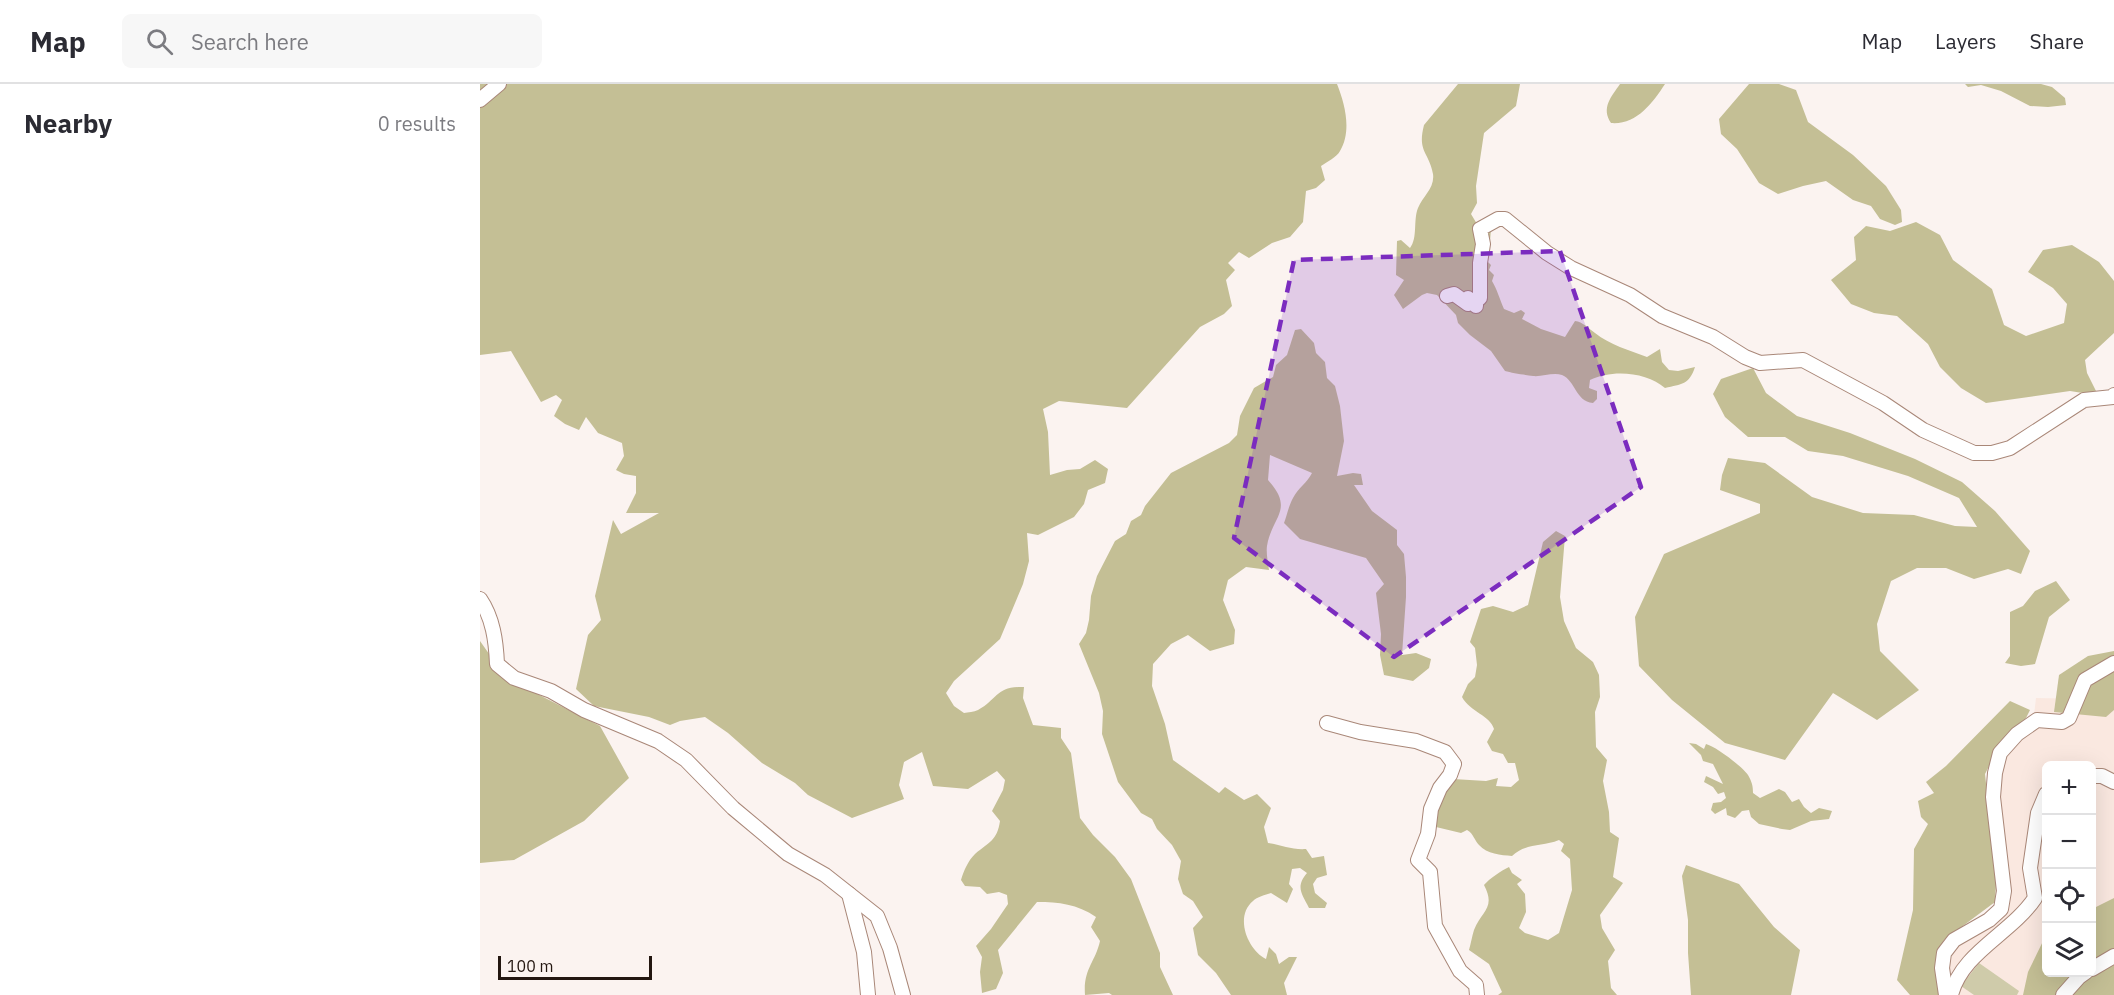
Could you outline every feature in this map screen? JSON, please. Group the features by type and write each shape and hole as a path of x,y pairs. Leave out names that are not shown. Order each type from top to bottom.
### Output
{"street":[{"path":"480,100 499,84"},
{"path":"1447,296 1454,294 1468,304 1468,298 1476,306 1476,301 1480,298 1480,263 1483,244 1480,229 1498,219 1504,219 1547,254 1571,268 1630,295 1662,316 1713,337 1744,357 1760,363 1803,360 1883,403 1923,430 1974,453 1992,453 2010,448 2084,400 2113,397 2114,395"},
{"path":"480,599 488,610 496,642 497,664 514,678 551,691 584,711 658,741 686,760 733,808 788,854 825,875 877,916 890,948 903,995"},
{"path":"1946,995 1942,968 1944,953 1954,940 1989,920 2001,909 2004,891 1993,797 1995,772 2000,753 2017,734 2037,720 2062,722 2069,718 2085,680 2114,663"},
{"path":"1328,723 1360,732 1416,741 1445,752 1454,764 1431,808 1428,834 1418,860 1430,872 1434,926 1460,971 1476,985 1477,995"},
{"path":"2096,776 2102,776 2114,782"},
{"path":"1951,995 1957,977 1967,964 2019,918 2035,898 2030,868 2038,813 2042,804"},
{"path":"849,894 864,952 868,995"},
{"path":"2096,966 2114,956"},
{"path":"2063,995 2078,977"}],"highlighted area":[{"path":"1560,251 1641,487 1394,657 1234,538 1294,260"}],"shaded area":[{"path":"480,84 1337,84 1345,109 1344,143 1334,157 1321,166 1325,180 1316,188 1306,191 1303,222 1290,237 1272,243 1249,258 1239,252 1228,263 1235,270 1226,280 1232,306 1224,314 1200,327 1127,408 1059,401 1043,409 1048,432 1050,475 1080,469 1095,460 1108,469 1105,483 1088,490 1084,504 1074,517 1038,535 1027,533 1029,561 1023,584 1000,639 954,681 946,693 954,706 964,713 973,712 985,706 1002,691 1024,687 1023,698 1033,725 1061,728 1061,738 1071,753 1080,818 1115,857 1131,879 1160,953 1160,967 1173,995 1112,995 1109,993 1085,995 1086,979 1100,941 1091,927 1096,917 1082,909 1068,905 1037,902 998,950 1003,973 996,989 982,993 980,972 982,957 976,946 1008,904 1007,895 999,892 987,894 980,887 965,886 961,880 970,860 992,840 999,828 1000,821 992,811 1003,790 1005,780 997,771 968,789 933,786 922,752 904,762 899,785 904,799 852,818 808,795 795,783 762,763 728,733 705,717 670,725 649,717 594,706 576,689 588,635 601,620 595,596 613,520 621,534 659,513 626,513 636,493 636,476 616,470 624,456 622,443 598,433 586,417 579,430 554,416 562,400 556,395 541,402 511,351 480,355"},
{"path":"1458,84 1520,84 1516,106 1484,133 1476,186 1477,203 1471,214 1480,229 1491,229 1489,253 1484,258 1491,265 1489,270 1494,275 1492,281 1504,309 1514,313 1521,310 1525,313 1522,319 1541,329 1565,337 1575,321 1613,344 1647,357 1660,349 1662,362 1669,370 1678,371 1695,367 1687,380 1665,388 1649,378 1619,373 1608,374 1590,380 1589,388 1597,391 1597,399 1593,403 1583,399 1562,375 1533,376 1505,371 1491,351 1458,323 1456,315 1437,295 1427,293 1422,295 1403,309 1394,295 1404,280 1396,275 1397,241 1401,240 1410,248 1415,234 1418,208 1433,179 1422,141 1424,125"},
{"path":"1620,84 1665,84 1649,106 1636,117 1620,123 1611,123 1607,107"},
{"path":"1749,84 1779,84 1796,90 1808,122 1853,155 1886,186 1901,210 1902,222 1895,225 1880,219 1871,206 1853,200 1826,181 1778,194 1759,183 1737,149 1721,134 1719,119"},
{"path":"1965,84 2041,84 2052,87 2065,98 2066,105 2030,106 2001,91 1981,85 1968,87"},
{"path":"1916,222 1940,235 1953,260 1992,289 2004,325 2026,336 2064,323 2067,304 2053,288 2028,272 2043,250 2072,245 2099,262 2114,281 2114,333 2085,360 2087,373 2096,391 2089,394 2070,391 1986,403 1961,388 1940,367 1928,344 1897,316 1874,313 1851,304 1831,280 1856,260 1854,237 1866,226 1890,231"},
{"path":"1301,329 1314,343 1316,353 1325,362 1327,378 1335,386 1340,406 1344,441 1337,476 1361,474 1363,485 1354,485 1372,511 1397,530 1397,545 1404,554 1406,577 1402,655 1416,653 1431,659 1429,668 1413,681 1384,675 1380,655 1381,634 1376,593 1384,584 1366,558 1300,539 1284,523 1293,498 1312,473 1270,455 1268,480 1280,499 1280,513 1267,546 1269,570 1246,567 1228,580 1223,600 1235,630 1234,644 1210,651 1188,635 1171,644 1153,664 1152,686 1165,724 1173,760 1219,793 1225,787 1244,800 1257,794 1271,808 1264,827 1268,843 1306,849 1312,858 1324,856 1327,875 1317,878 1313,884 1315,893 1327,903 1325,908 1309,908 1301,887 1301,882 1307,873 1300,868 1292,869 1289,884 1293,889 1287,903 1271,893 1253,901 1244,916 1249,941 1259,955 1266,959 1269,947 1276,954 1279,964 1289,957 1297,957 1284,983 1287,995 1231,995 1216,973 1198,955 1193,928 1203,917 1193,901 1183,894 1178,879 1181,861 1152,819 1141,813 1118,782 1102,734 1103,711 1099,693 1079,644 1086,633 1091,596 1097,576 1115,541 1126,534 1131,521 1141,515 1145,506 1171,473 1229,443 1237,435 1240,416 1254,388 1273,377 1276,365 1287,355 1295,330"},
{"path":"1753,368 1766,393 1797,416 1850,433 1915,459 1962,482 1995,511 2030,551 2021,574 2008,569 1974,579 1946,568 1917,568 1891,581 1877,624 1880,651 1919,690 1877,720 1833,693 1785,760 1725,743 1672,700 1639,666 1635,617 1664,554 1760,513 1760,504 1720,490 1728,458 1765,463 1812,497 1863,513 1914,515 1955,526 1977,527 1959,498 1908,476 1843,456 1808,451 1785,437 1748,437 1725,417 1713,394 1721,379"},
{"path":"1556,531 1565,536 1560,597 1564,621 1576,648 1593,662 1599,675 1600,697 1595,712 1596,747 1607,760 1603,781 1610,832 1619,838 1613,877 1623,883 1600,915 1602,928 1615,950 1608,961 1611,988 1617,995 1498,995 1502,992 1489,964 1469,950 1474,930 1488,904 1489,899 1484,885 1509,867 1512,873 1522,880 1517,884 1525,894 1526,912 1519,928 1525,933 1548,940 1559,933 1572,890 1570,859 1561,851 1564,844 1559,840 1528,847 1508,856 1486,850 1467,830 1461,833 1436,827 1440,802 1453,779 1486,781 1498,778 1496,786 1511,787 1519,780 1515,763 1508,763 1503,754 1492,751 1487,742 1494,729 1492,724 1462,697 1468,684 1475,677 1477,665 1475,648 1470,642 1481,609 1493,606 1513,612 1528,605 1543,542"},
{"path":"2056,581 2070,600 2049,617 2035,664 2021,666 2005,663 2010,656 2010,612 2023,606 2035,591"},
{"path":"480,641 506,678 600,726 629,778 584,821 514,860 480,863"},
{"path":"2114,651 2114,710 2106,717 2054,712 2059,675 2088,656"},
{"path":"2114,685 2114,983 2090,995 1944,995 1947,949 2003,899 1994,766 2034,715 2036,698 2089,699"},
{"path":"2010,701 2030,710 2026,718 2012,730 1996,752 1985,774 1996,884 1995,902 1944,940 1940,959 1942,995 1910,995 1897,980 1913,910 1914,849 1928,824 1921,817 1918,801 1934,793 1926,782 1946,766"},
{"path":"1689,743 1704,749 1706,744 1741,767 1748,775 1753,793 1760,798 1779,789 1785,792 1792,802 1799,799 1811,813 1819,808 1832,811 1829,819 1811,821 1790,830 1759,824 1751,817 1749,810 1742,811 1735,818 1727,815 1726,808 1715,814 1711,810 1713,803 1721,802 1726,798 1724,792 1718,794 1713,787 1704,782 1706,776 1723,784 1713,764 1703,761 1701,755"},
{"path":"1686,865 1739,884 1774,927 1800,950 1791,995 1691,995 1688,920 1682,876"},
{"path":"2114,898 2114,995 2023,995 2028,972 2042,943 2042,977 2096,977 2096,907"},
{"path":"1979,963 2019,991 2017,995 1974,995 1961,986"}]}
